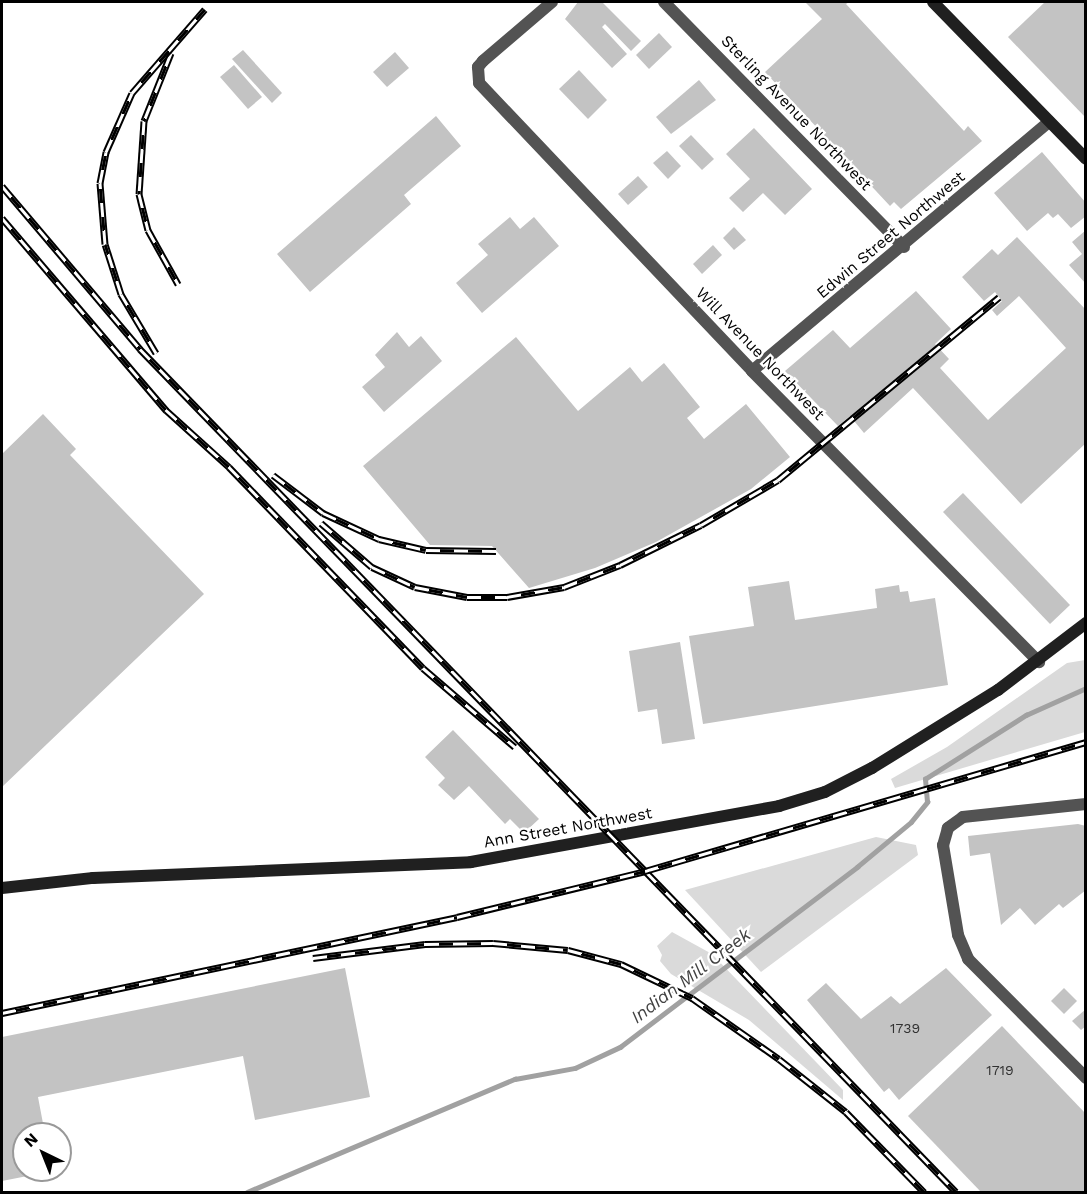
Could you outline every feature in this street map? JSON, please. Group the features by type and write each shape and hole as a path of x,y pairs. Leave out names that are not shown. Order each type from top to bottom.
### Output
{"main road":[{"path":"933,2 1086,159"},
{"name":"Ann Street Northwest","path":"2,888 93,878 471,862 779,806 849,782 1039,662 1086,623"}],"street":[{"name":"Will Avenue Northwest","path":"552,2 483,61 476,75 486,91 752,371 1039,662"},
{"name":"Sterling Avenue Northwest","path":"664,2 904,247"},
{"name":"Edwin Street Northwest","path":"752,371 904,247 1049,122"},
{"path":"1086,804 954,821 943,845 958,935 977,970 1086,1078"}],"shaded area":[{"path":"1085,660 1085,732 895,788 891,779 947,747 1067,663"},
{"path":"876,837 916,845 918,855 761,972 685,890"},
{"path":"672,932 712,954 843,1090 843,1100 749,1020 671,974 660,961 662,955 657,946"}],"building":[{"path":"578,2 602,2 641,41 631,51 605,24 602,27 627,54 612,68 565,19"},
{"path":"805,2 849,2 846,4 964,131 968,126 982,141 901,209 894,202 890,206 765,72 822,19"},
{"path":"1045,2 1086,2 1086,118 1008,37"},
{"path":"659,33 672,47 649,69 636,55"},
{"path":"243,50 282,93 272,103 232,59"},
{"path":"395,52 409,68 387,87 373,72"},
{"path":"234,65 262,97 248,109 220,77"},
{"path":"579,70 607,100 588,119 559,89"},
{"path":"699,80 716,100 671,134 656,117"},
{"path":"436,116 461,146 404,195 411,204 310,292 277,254"},
{"path":"754,128 812,189 785,215 763,193 743,212 729,198 750,179 726,154"},
{"path":"691,135 714,159 702,170 679,146"},
{"path":"667,151 681,166 668,179 653,163"},
{"path":"1042,152 1086,203 1086,216 1071,228 1058,214 1053,218 1048,213 1027,231 994,193"},
{"path":"638,176 648,187 628,205 618,194"},
{"path":"510,217 520,229 534,217 559,246 482,313 456,283 488,255 478,244"},
{"path":"734,227 746,240 734,250 723,238"},
{"path":"1086,230 1086,284 1069,265 1082,254 1072,242"},
{"path":"1017,237 1086,310 1086,443 1021,504 913,388 864,433 850,416 838,426 785,371 833,330 850,348 916,291 951,329 935,344 949,359 940,368 988,420 1066,348 1019,296 997,316 992,310 1002,301 995,292 984,301 962,277 992,249 998,255"},
{"path":"713,245 722,255 702,274 693,264"},
{"path":"397,332 409,347 421,336 442,361 384,412 362,387 385,367 375,355"},
{"path":"516,337 578,411 630,367 642,382 664,363 700,407 687,418 704,439 746,404 790,457 751,489 656,542 595,568 529,588 492,546 430,545 363,466"},
{"path":"43,414 76,449 70,455 204,594 2,787 2,454"},
{"path":"963,493 1070,605 1050,624 943,512"},
{"path":"789,581 795,620 877,608 875,589 899,585 900,592 908,591 910,602 935,598 948,685 703,724 689,636 754,626 748,587"},
{"path":"680,642 695,739 662,744 657,709 638,712 629,651"},
{"path":"453,730 539,819 524,833 510,819 505,824 469,786 454,800 438,785 445,778 425,757"},
{"path":"1078,824 1086,826 1086,890 1063,908 1059,904 1035,925 1020,908 1001,925 990,853 970,856 968,836"},
{"path":"345,968 370,1097 255,1120 243,1056 38,1097 43,1122 12,1122 12,1179 2,1181 2,1037"},
{"path":"946,968 992,1015 899,1100 889,1088 884,1092 807,1000 826,983 861,1019 891,996 900,1004"},
{"path":"1064,988 1077,1001 1064,1014 1051,1001"},
{"path":"1086,1009 1086,1026 1081,1030 1072,1021"},
{"path":"1002,1026 1086,1114 1086,1192 981,1192 908,1116"}],"waterway":[{"name":"Indian Mill Creek","path":"247,1192 515,1079 575,1068 620,1047 857,867 911,822 927,802 925,779 1026,715 1086,688"}],"railway":[{"path":"156,353 121,294 105,244 100,183 106,152 132,93 205,9"},
{"path":"171,53 144,121 139,194 148,230 178,284"},
{"path":"2,186 140,349 956,1192"},
{"path":"2,218 166,410 229,467 423,668 515,747"},
{"path":"321,523 372,567 415,587 467,597 507,597 564,587 620,565 701,525 778,480 999,297"},
{"path":"273,475 323,513 379,539 426,550 496,551"},
{"path":"2,1013 457,917 645,871 1086,742"},
{"path":"313,958 425,944 493,943 568,950 621,964 692,998 779,1059 846,1112 924,1192"}]}
